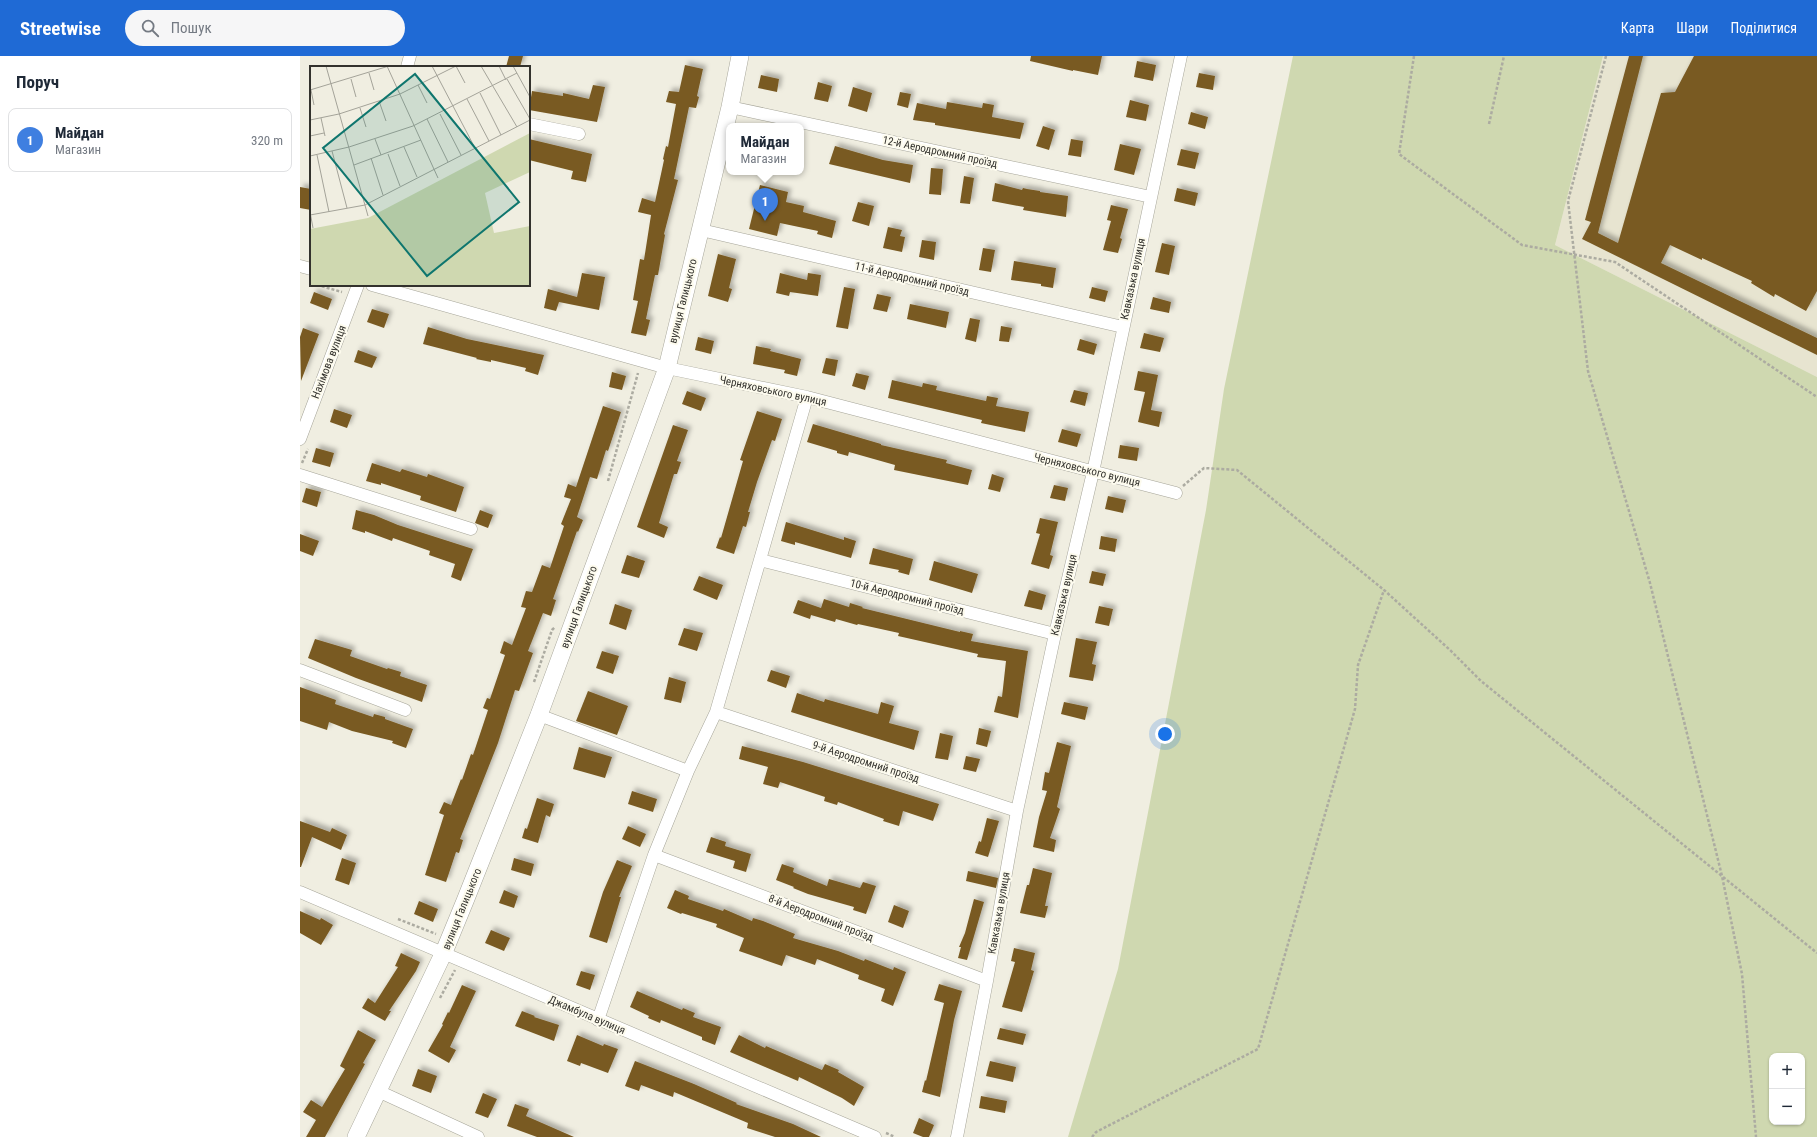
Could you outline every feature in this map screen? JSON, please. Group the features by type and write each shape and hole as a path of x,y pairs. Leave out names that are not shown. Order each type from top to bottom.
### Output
{"street":[{"path":"407,66 410,56"},
{"name":"вулиця Галицького","path":"726,123 740,56"},
{"name":"Кавказька вулиця","path":"957,1137 987,981 1017,811 1055,634 1093,472 1181,56"},
{"name":"12-й Аеродромний проїзд","path":"730,107 1151,197"},
{"path":"530,124 579,134"},
{"name":"вулиця Галицького","path":"356,1137 444,952 539,715 666,368 726,124"},
{"name":"11-й Аеродромний проїзд","path":"701,230 1123,327"},
{"path":"300,266 310,269"},
{"name":"Черняховського вулиця","path":"376,286 666,368 807,397 1176,493"},
{"name":"Нахімова вулиця","path":"300,439 356,290"},
{"path":"598,1020 654,855 688,771 716,712 807,397"},
{"path":"300,475 471,529"},
{"name":"10-й Аеродромний проїзд","path":"760,560 1055,634"},
{"path":"300,670 405,710"},
{"name":"9-й Аеродромний проїзд","path":"716,712 1017,811"},
{"path":"539,715 688,771"},
{"name":"8-й Аеродромний проїзд","path":"654,855 987,981"},
{"name":"Джамбула вулиця","path":"300,892 444,952 598,1020 874,1137"},
{"path":"378,1092 478,1137"}],"path":[{"path":"1414,56 1399,154 1522,245 1615,262 1817,397"},
{"path":"1489,124 1504,56"},
{"path":"1606,56 1568,201 1588,371 1650,583 1722,876 1742,974 1756,1137"},
{"path":"325,286 356,290"},
{"path":"608,482 642,361"},
{"path":"1176,493 1204,468 1237,470 1384,590 1450,650 1481,681 1817,953"},
{"path":"1092,1137 1096,1132 1258,1049 1355,709 1358,665 1384,590"},
{"path":"531,688 552,630 556,626"}],"shaded area":[{"path":"1603,56 1817,56 1817,377 1555,245"}],"green space":[{"path":"1293,56 1603,56 1555,245 1817,377 1817,1137 1068,1137 1118,969 1206,510 1224,389"}],"building":[{"path":"509,56 523,56 520,66 506,66"},
{"path":"1031,56 1102,56 1098,75 1030,61"},
{"path":"1629,56 1643,56 1598,233 1618,243 1661,93 1675,92 1694,56 1817,56 1817,291 1806,311 1775,294 1774,297 1751,283 1752,281 1670,245 1661,263 1817,338 1817,355 1582,239 1591,222 1585,220"},
{"path":"1137,61 1156,65 1153,81 1134,77"},
{"path":"685,65 703,69 697,96 699,97 696,108 689,107 674,179 678,180 664,234 658,275 655,275 646,319 650,320 646,336 631,333 638,301 633,300 640,259 644,260 651,215 638,212 642,198 655,202 676,104 666,102 669,91 679,92"},
{"path":"1199,73 1215,76 1213,90 1196,87"},
{"path":"761,75 779,79 777,92 758,88"},
{"path":"818,82 832,86 828,102 814,99"},
{"path":"593,85 605,87 597,122 530,110 532,91 563,96 563,93 589,99"},
{"path":"853,87 872,93 867,112 848,106"},
{"path":"900,92 911,94 908,108 897,105"},
{"path":"1130,100 1149,105 1146,121 1126,117"},
{"path":"947,102 982,108 983,103 994,105 992,117 1024,123 1020,139 913,120 917,103 946,109"},
{"path":"1191,112 1208,117 1205,129 1188,124"},
{"path":"1043,126 1055,130 1049,150 1036,146"},
{"path":"530,139 592,154 586,182 571,179 573,171 530,160"},
{"path":"1071,139 1083,141 1081,157 1068,155"},
{"path":"1120,144 1141,149 1134,175 1114,170"},
{"path":"835,146 883,160 913,165 910,183 829,164"},
{"path":"1181,149 1199,153 1195,169 1177,165"},
{"path":"931,168 943,169 941,195 929,194"},
{"path":"964,176 974,178 970,204 960,203"},
{"path":"995,183 1022,190 1023,188 1068,196 1066,217 1023,210 1024,207 992,201"},
{"path":"760,185 788,192 786,202 804,206 803,212 836,221 832,238 817,234 818,231 780,223 777,236 749,229"},
{"path":"300,187 310,189 310,210 300,208"},
{"path":"1177,188 1198,193 1195,206 1174,201"},
{"path":"858,202 874,206 869,226 852,221"},
{"path":"1111,205 1128,209 1120,238 1122,239 1118,253 1103,250 1111,221 1107,220"},
{"path":"888,227 902,230 900,236 905,237 902,252 883,248"},
{"path":"922,240 936,242 934,260 919,257"},
{"path":"1162,243 1175,246 1169,275 1155,272"},
{"path":"983,248 995,250 991,272 979,270"},
{"path":"718,254 736,259 729,288 732,289 728,302 708,296"},
{"path":"1014,261 1056,268 1053,288 1041,286 1041,284 1011,280"},
{"path":"582,273 605,277 599,310 559,302 556,311 544,308 548,289 577,297"},
{"path":"780,273 807,280 808,273 821,275 818,296 790,292 789,296 776,293"},
{"path":"844,287 855,289 848,329 836,327"},
{"path":"1092,287 1108,291 1105,302 1089,298"},
{"path":"314,292 332,299 328,310 310,303"},
{"path":"877,294 891,297 887,312 873,309"},
{"path":"1153,297 1171,302 1169,313 1150,309"},
{"path":"910,304 949,312 946,328 907,319"},
{"path":"372,309 389,314 384,328 367,322"},
{"path":"970,318 980,320 976,342 965,339"},
{"path":"1001,326 1012,328 1009,342 999,341"},
{"path":"428,327 467,339 544,355 538,375 525,371 526,368 491,360 491,362 476,359 477,358 423,344"},
{"path":"303,328 319,334 301,381 300,337"},
{"path":"1144,333 1164,338 1160,352 1140,348"},
{"path":"698,337 714,341 711,354 695,350"},
{"path":"1080,339 1097,344 1094,355 1077,350"},
{"path":"756,346 771,349 770,351 801,359 797,376 784,373 785,370 753,364"},
{"path":"358,350 377,357 372,368 354,362"},
{"path":"826,358 838,360 835,376 822,373"},
{"path":"1138,371 1158,375 1151,410 1162,412 1159,427 1138,422 1145,392 1134,390"},
{"path":"612,372 626,376 622,390 609,387"},
{"path":"856,373 869,376 865,390 852,386"},
{"path":"892,380 922,387 923,383 937,386 936,390 986,401 987,396 998,398 996,406 1029,412 1025,432 981,423 982,420 888,398"},
{"path":"1074,390 1088,393 1085,406 1070,402"},
{"path":"687,391 706,398 701,411 682,404"},
{"path":"603,406 621,412 608,451 606,450 597,479 590,477 577,517 583,520 578,532 577,531 553,599 556,600 551,616 543,613 528,651 533,653 519,691 515,690 498,743 460,839 463,840 459,853 456,852 446,882 425,875 444,815 439,813 444,802 451,805 471,754 473,755 488,710 483,708 487,698 490,699 505,655 500,653 504,641 512,645 526,608 521,607 526,591 532,592 542,565 550,568 564,526 561,524 571,499 564,497 568,484 576,487"},
{"path":"334,409 352,415 347,428 330,422"},
{"path":"757,411 782,419 775,441 772,440 757,482 748,512 750,512 746,527 743,526 734,554 716,548 720,537 721,538 743,461 740,460"},
{"path":"813,424 881,445 947,460 946,463 972,470 968,485 894,470 895,465 849,452 848,456 807,442"},
{"path":"673,425 688,430 677,461 681,462 677,474 674,474 659,523 668,527 664,538 637,527"},
{"path":"1062,429 1081,434 1077,447 1058,442"},
{"path":"1120,445 1139,448 1137,461 1118,458"},
{"path":"316,448 334,453 330,467 312,462"},
{"path":"372,463 400,472 402,469 427,477 428,474 464,487 456,512 420,500 421,496 381,483 381,485 366,481"},
{"path":"992,474 1004,478 1000,492 988,489"},
{"path":"1054,485 1068,488 1065,501 1050,498"},
{"path":"306,488 321,492 317,507 302,502"},
{"path":"1108,496 1126,500 1123,513 1105,509"},
{"path":"356,510 473,549 461,581 451,577 455,564 429,555 430,551 393,538 392,541 365,531 365,533 352,529"},
{"path":"480,510 493,515 488,528 475,523"},
{"path":"1040,518 1058,522 1050,555 1053,556 1049,569 1031,564 1040,534 1036,533"},
{"path":"786,522 844,540 844,537 856,541 851,558 795,542 795,545 781,541"},
{"path":"300,534 319,541 313,556 300,551"},
{"path":"1101,536 1117,539 1115,552 1099,549"},
{"path":"873,548 913,559 909,575 898,572 899,570 869,564"},
{"path":"627,555 645,561 639,578 621,573"},
{"path":"934,561 978,574 972,593 929,580"},
{"path":"1092,571 1106,574 1103,586 1089,583"},
{"path":"699,576 723,585 717,600 693,590"},
{"path":"1029,590 1046,595 1042,610 1024,606"},
{"path":"824,599 849,607 850,603 863,607 862,608 973,634 971,641 1028,651 1018,718 994,712 998,696 1002,697 1006,661 977,657 978,654 898,636 899,633 857,625 836,619 835,622 811,615 810,619 793,613 798,600 821,608"},
{"path":"615,604 632,610 626,630 609,624"},
{"path":"1099,606 1113,609 1109,626 1095,623"},
{"path":"684,628 703,633 697,651 678,645"},
{"path":"1076,638 1097,642 1092,664 1096,665 1093,681 1069,677"},
{"path":"315,639 352,650 350,656 387,669 401,672 400,676 427,685 422,702 356,678 308,658"},
{"path":"602,651 619,656 613,674 596,668"},
{"path":"771,670 790,676 786,688 767,681"},
{"path":"669,677 686,682 681,703 664,699"},
{"path":"300,687 336,700 335,704 373,717 374,714 385,717 385,719 413,729 406,748 392,743 393,741 352,731 329,722 327,730 300,721"},
{"path":"588,691 628,706 617,735 576,721"},
{"path":"797,693 824,702 825,699 878,714 881,702 894,706 889,723 919,731 914,750 791,712"},
{"path":"1064,702 1088,707 1085,720 1061,714"},
{"path":"979,728 991,731 987,747 976,744"},
{"path":"940,733 953,736 948,760 935,758"},
{"path":"1057,742 1071,746 1057,807 1060,809 1050,838 1056,840 1054,852 1033,847 1039,817 1047,791 1042,790 1045,772 1049,773"},
{"path":"742,746 803,762 939,804 933,821 903,811 899,826 883,821 884,819 838,802 837,805 824,801 825,797 780,782 778,788 763,784 768,767 739,759"},
{"path":"579,747 612,757 605,778 573,769"},
{"path":"966,756 980,759 976,772 963,769"},
{"path":"632,791 657,799 653,812 628,804"},
{"path":"537,798 554,804 550,817 546,815 538,843 522,838 525,828 527,829"},
{"path":"987,818 999,821 988,857 975,853 979,841 981,842"},
{"path":"300,821 330,832 332,828 347,835 341,850 312,837 300,867"},
{"path":"628,826 646,834 640,847 622,839"},
{"path":"711,837 726,842 725,846 751,854 746,872 733,868 735,861 706,852"},
{"path":"342,858 356,863 349,885 335,880"},
{"path":"514,858 534,864 531,876 511,870"},
{"path":"617,860 632,866 619,897 621,897 607,943 589,937 603,892"},
{"path":"782,864 794,868 793,872 827,886 829,879 860,888 863,882 876,886 866,914 853,910 854,907 808,894 776,880"},
{"path":"1033,868 1052,873 1045,906 1048,906 1045,918 1020,913"},
{"path":"968,871 998,878 996,888 966,881"},
{"path":"504,890 518,896 514,908 499,903"},
{"path":"675,890 689,896 688,899 723,911 724,909 752,921 753,918 763,921 795,934 793,938 838,951 864,961 865,959 893,970 894,967 906,972 893,1006 881,1001 885,989 858,979 859,975 817,959 815,965 786,955 782,966 739,951 744,938 716,927 717,924 682,913 681,914 667,908"},
{"path":"974,899 984,902 967,960 958,958 961,947 959,947 965,933"},
{"path":"419,901 438,909 433,922 414,914"},
{"path":"894,905 909,911 903,928 888,922"},
{"path":"300,911 320,920 321,918 333,925 321,945 300,933"},
{"path":"491,930 510,938 504,951 485,943"},
{"path":"1014,948 1035,953 1031,970 1034,971 1022,1012 1002,1007 1015,962 1011,961"},
{"path":"401,953 420,962 416,971 389,1011 391,1011 385,1021 362,1008 368,998 375,1003 398,967 395,966"},
{"path":"581,971 595,975 590,990 576,985"},
{"path":"939,984 962,991 954,1020 940,1097 922,1092 925,1080 926,1081 944,1003 934,1000"},
{"path":"462,985 476,991 450,1047 456,1050 449,1063 428,1051 443,1025 442,1024 448,1012 449,1013"},
{"path":"637,991 682,1010 683,1008 695,1013 693,1017 721,1027 715,1045 702,1040 702,1037 661,1020 660,1023 648,1018 649,1016 630,1007"},
{"path":"522,1011 535,1016 534,1017 559,1025 554,1041 515,1026"},
{"path":"1000,1028 1026,1034 1023,1045 997,1039"},
{"path":"358,1030 376,1040 363,1063 365,1064 325,1137 306,1137 316,1120 303,1112 311,1100 322,1107 345,1069 340,1066"},
{"path":"577,1035 603,1046 604,1044 618,1049 608,1073 581,1063 580,1066 567,1061"},
{"path":"739,1035 765,1048 766,1046 822,1070 825,1064 839,1070 838,1072 864,1087 854,1106 842,1098 799,1077 798,1081 730,1052"},
{"path":"635,1061 694,1084 737,1103 736,1104 793,1124 821,1137 775,1137 747,1128 748,1123 674,1092 673,1097 641,1085 639,1091 625,1086"},
{"path":"990,1061 1016,1067 1013,1082 986,1076"},
{"path":"418,1069 437,1076 431,1093 412,1086"},
{"path":"483,1093 497,1099 488,1118 475,1113"},
{"path":"981,1096 1007,1101 1005,1113 979,1108"},
{"path":"515,1104 529,1109 526,1116 574,1137 537,1137 507,1126"},
{"path":"919,1118 934,1125 929,1137 923,1137 913,1133"}],"place":[{"name":"Майдан","path":"765,221"}]}
